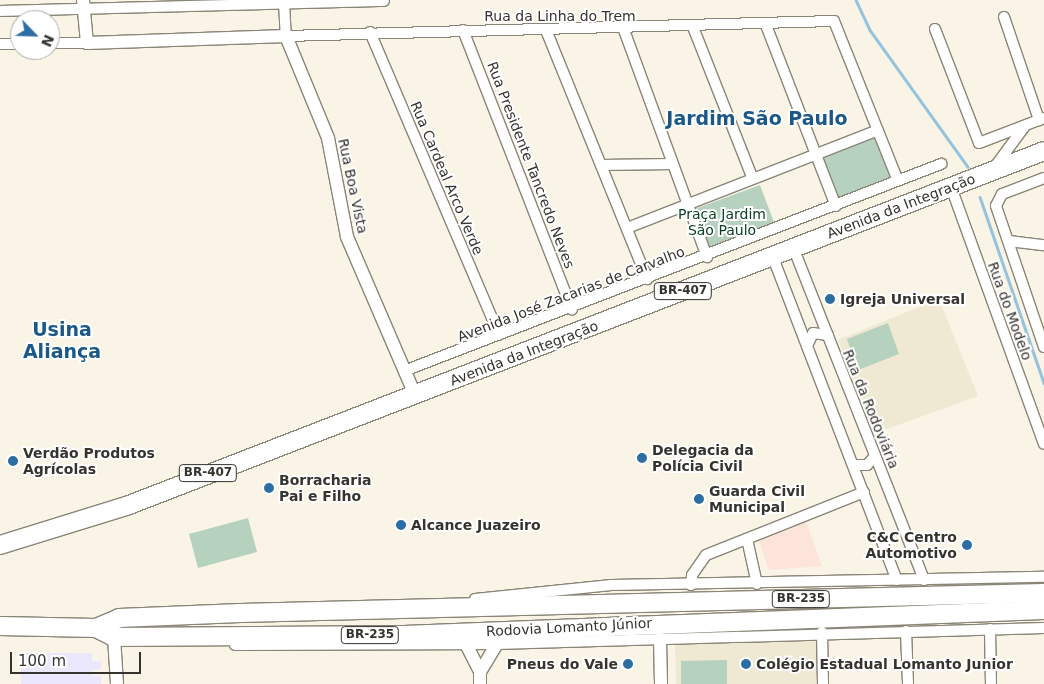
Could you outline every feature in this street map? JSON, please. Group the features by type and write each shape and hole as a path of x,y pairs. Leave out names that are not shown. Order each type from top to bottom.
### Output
{"highway":[{"name":"Avenida da Integração","path":"0,545 107,512 415,396 772,255 1043,151"},
{"name":"Rodovia Lomanto Júnior","path":"0,626 96,628 119,618 428,608 1044,593"},
{"name":"Rodovia Lomanto Júnior","path":"96,628 114,637 404,635 625,624 1044,610"},
{"path":"560,640 600,625"}],"street":[{"path":"0,11 83,5 384,1"},
{"path":"60,43 286,36 284,2"},
{"path":"83,5 87,43"},
{"path":"935,29 979,143 1042,119 1004,17"},
{"name":"Rua da Linha do Trem","path":"286,36 463,30 624,30 834,21 878,130"},
{"path":"766,25 836,206"},
{"path":"694,27 753,179"},
{"name":"Rua Presidente Tancredo Neves","path":"463,30 572,309"},
{"path":"546,30 647,280"},
{"path":"624,30 707,257"},
{"name":"Rua Cardeal Arco Verde","path":"370,32 499,335"},
{"name":"Rua Boa Vista","path":"286,36 328,138 347,237 415,396"},
{"path":"990,172 1026,125"},
{"path":"627,228 688,206 878,130 898,181"},
{"path":"601,165 672,164"},
{"name":"Avenida José Zacarias de Carvalho","path":"404,371 707,257 941,164"},
{"path":"1044,178 999,196 996,206 1044,347"},
{"name":"Rua do Modelo","path":"951,187 1044,444"},
{"path":"1009,240 1044,245"},
{"name":"Rua da Rodoviária","path":"793,247 924,580"},
{"path":"772,255 896,580"},
{"path":"807,346 813,333 828,336"},
{"path":"853,465 867,465 875,456"},
{"path":"691,585 692,574 706,555 864,492"},
{"path":"747,539 757,584"},
{"path":"428,608 454,600 611,585 757,584 1044,577"},
{"path":"117,684 114,637 136,645 497,644 560,640 660,639 822,632 1044,628"},
{"path":"990,629 991,684"},
{"path":"906,631 908,684"},
{"path":"822,632 823,684"},
{"path":"660,639 661,684"},
{"path":"466,644 480,678"},
{"path":"480,678 497,644"}],"shaded area":[{"path":"939,299 978,396 876,433 838,340"},
{"path":"806,522 822,566 769,570 759,541"},
{"name":"Colégio Estadual Lomanto Junior","path":"816,639 817,684 676,684 675,643"},
{"path":"21,653 92,653 92,661 101,661 101,669 93,670 93,676 101,676 101,684 21,684"}],"green space":[{"path":"876,137 891,180 837,201 821,158"},
{"name":"Praça Jardim São Paulo","path":"760,185 775,225 708,252 692,210"},
{"path":"888,323 899,354 858,370 847,339"},
{"path":"248,518 257,552 198,568 189,534"},
{"path":"727,660 727,684 681,684 681,661"}],"waterway":[{"path":"856,0 870,30 968,167"},
{"path":"980,197 1044,383"}],"place":[{"name":"Igreja Universal","path":"830,299"},
{"name":"Delegacia da Polícia Civil","path":"642,458"},
{"name":"Verdão Produtos Agrícolas","path":"13,461"},
{"name":"Borracharia Pai e Filho","path":"269,488"},
{"name":"Guarda Civil Municipal","path":"699,499"},
{"name":"Alcance Juazeiro","path":"401,525"},
{"name":"C&C Centro Automotivo","path":"967,545"},
{"name":"Pneus do Vale","path":"628,664"},
{"name":"Colégio Estadual Lomanto Junior","path":"746,664"}],"district":[{"name":"Jardim São Paulo","path":"757,119"},
{"name":"Usina Aliança","path":"62,341"}]}
